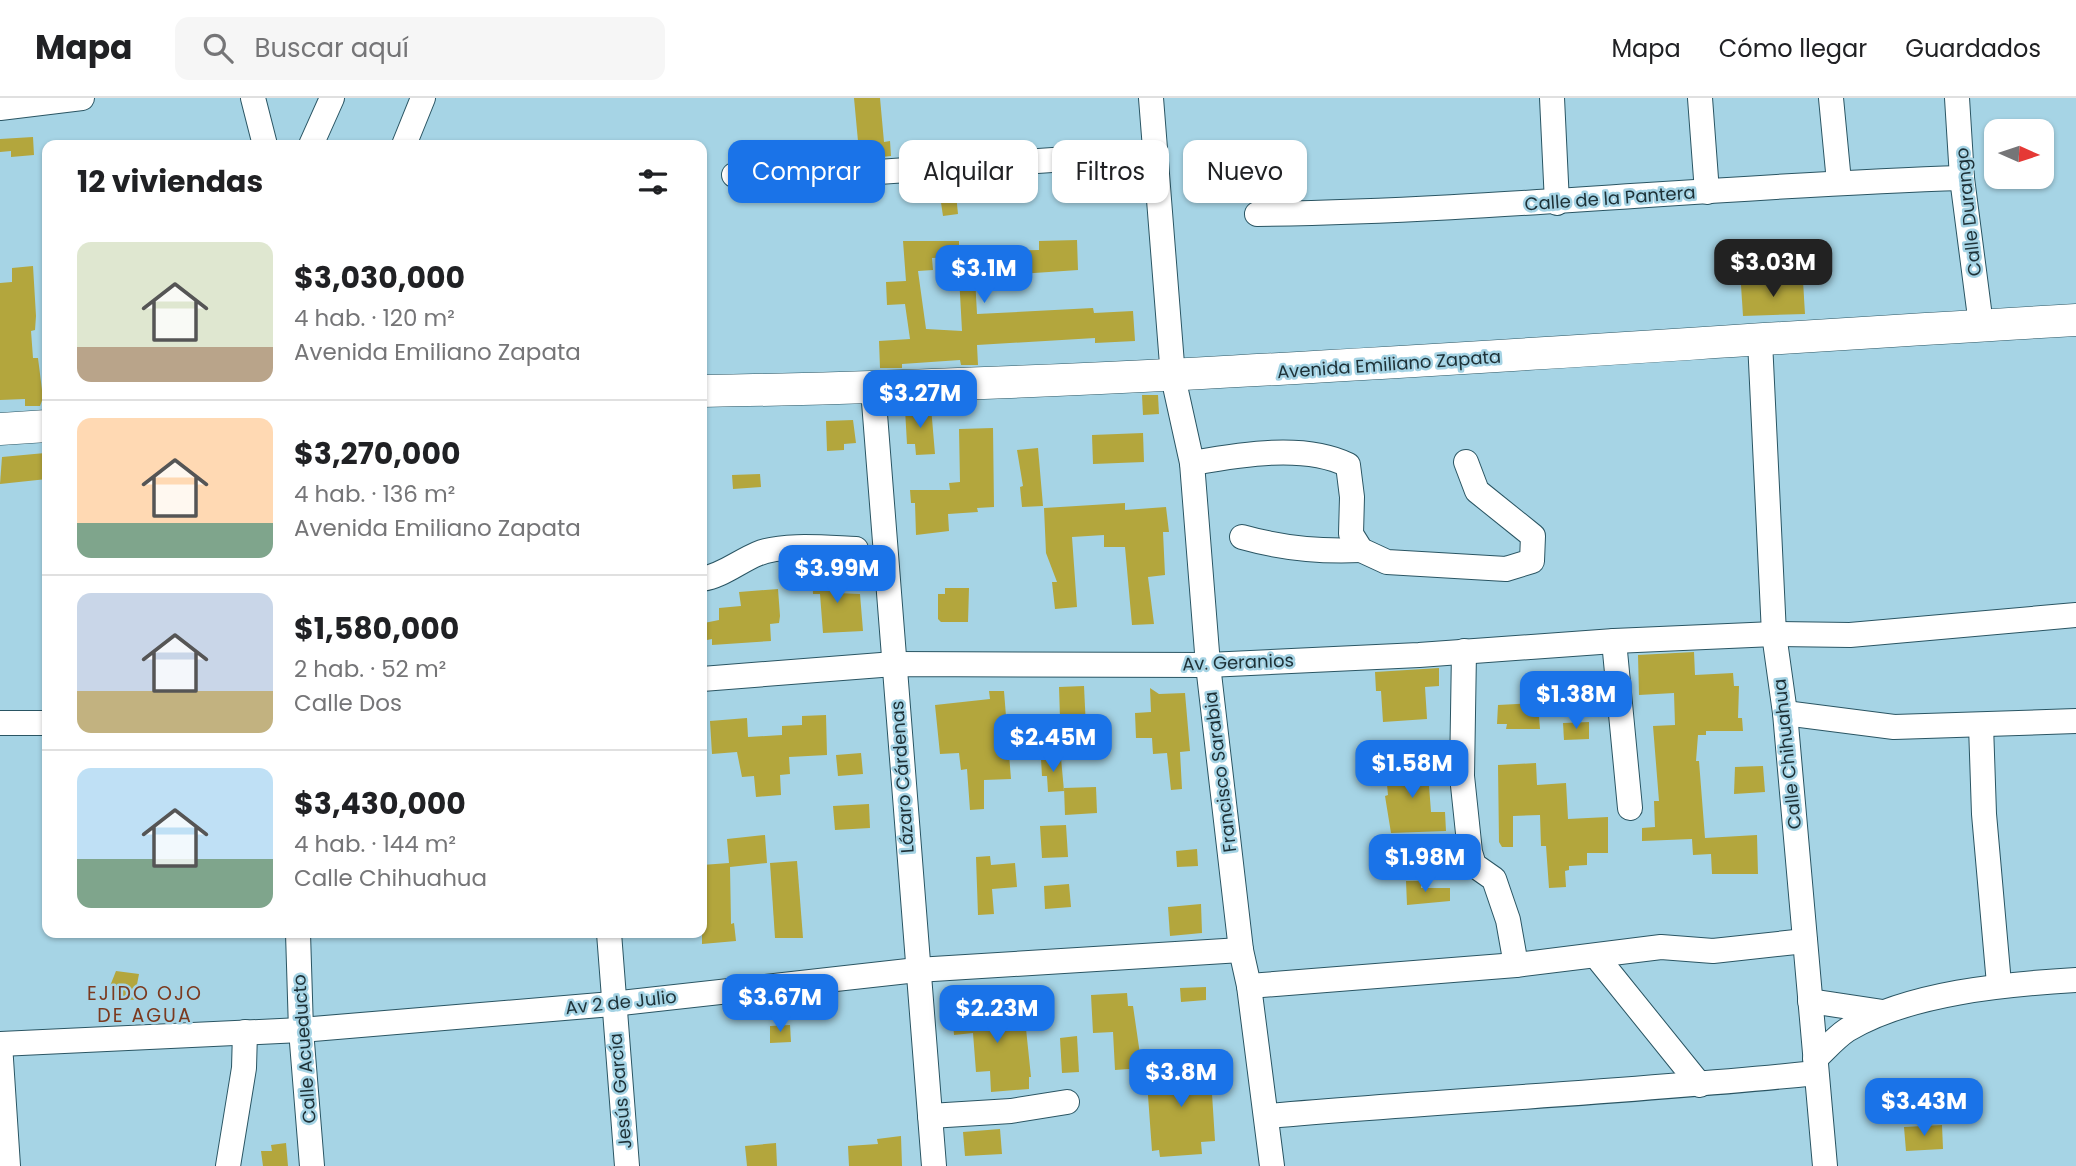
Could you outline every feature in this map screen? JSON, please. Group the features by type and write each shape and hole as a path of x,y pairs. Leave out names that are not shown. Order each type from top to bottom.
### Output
{"main road":[{"name":"Avenida Emiliano Zapata","path":"707,391 873,389 1173,377 2076,320"},
{"path":"0,429 42,426"}],"street":[{"path":"0,107 82,98"},
{"path":"253,98 264,140"},
{"path":"314,140 332,98"},
{"path":"406,140 423,98"},
{"name":"Francisco Sarabia","path":"1151,98 1153,140"},
{"path":"1552,98 1557,203"},
{"path":"1700,98 1707,192"},
{"path":"1831,98 1839,182"},
{"name":"Calle Durango","path":"1957,98 1962,178 1982,325"},
{"path":"885,172 1052,160"},
{"name":"Calle de la Pantera","path":"1257,214 1557,203 1839,182 1962,178"},
{"name":"Francisco Sarabia","path":"1158,203 1173,377 1192,463 1208,665 1241,950 1249,986 1272,1166"},
{"name":"Calle Chihuahua","path":"1760,341 1774,634 1785,713 1825,1166"},
{"name":"Lázaro Cárdenas","path":"873,389 934,1166"},
{"path":"1192,463 1252,452 1333,457 1348,465 1352,497 1351,534 1361,550"},
{"path":"1242,537 1277,546 1332,551 1361,550 1387,562 1506,569 1532,561 1533,536 1477,491 1466,462"},
{"path":"707,578 760,552 815,547 856,549"},
{"name":"Av. Geranios","path":"707,679 894,664 1208,665 1614,641 1774,634 1850,635 2076,615"},
{"path":"1614,641 1630,808"},
{"path":"1464,651 1462,776 1469,852 1474,865 1494,879 1508,920 1516,965"},
{"path":"1785,713 1894,727 2076,721"},
{"path":"0,723 42,723"},
{"path":"1980,725 1984,814 1999,984"},
{"name":"Calle Acueducto","path":"298,938 301,1030 312,1166"},
{"name":"Jesús García","path":"609,938 612,1004 627,1166"},
{"path":"1249,986 1516,965 1661,947 1713,951 1805,942"},
{"name":"Av 2 de Julio","path":"0,1044 301,1030 612,1004 917,970 1241,950"},
{"path":"1596,956 1700,1085"},
{"path":"1267,1116 1482,1097 1700,1085 1816,1066 1845,1031 1883,1012 1999,984 2076,980"},
{"path":"1810,1001 1883,1012"},
{"path":"228,1166 244,1068 245,1032"},
{"path":"0,1044 8,1166"},
{"path":"930,1116 1011,1111 1067,1102"}],"building":[{"path":"854,98 880,98 884,140 858,140"},
{"path":"33,137 34,155 11,157 11,151 0,152 0,139"},
{"path":"890,141 891,156 885,157 885,142"},
{"path":"941,203 957,203 958,214 943,216"},
{"path":"1077,240 1078,270 975,277 977,314 1093,308 1094,313 1133,311 1135,341 1095,343 1095,338 977,345 978,365 961,365 960,360 902,364 902,368 880,368 879,341 910,339 905,304 887,305 886,282 906,281 903,241 959,241 959,252 1039,250 1039,241","holes":["958,257 962,331 926,329 918,271 933,270 932,258"]},
{"path":"33,266 36,316 35,330 31,331 33,358 38,358 42,390 40,406 25,406 25,399 0,400 0,283 12,282 12,268"},
{"path":"1803,281 1805,314 1743,316 1741,285"},
{"path":"1142,395 1158,395 1159,414 1143,415"},
{"path":"931,407 935,454 916,455 915,444 907,444 905,409"},
{"path":"853,420 856,443 844,444 844,450 827,451 826,421"},
{"path":"993,428 994,507 977,508 978,512 948,514 949,531 916,535 915,503 911,503 910,490 950,490 949,483 960,482 959,429"},
{"path":"1143,433 1144,462 1093,464 1092,435"},
{"path":"1038,448 1043,506 1022,507 1020,487 1023,486 1017,450"},
{"path":"42,453 42,480 0,484 2,457"},
{"path":"760,474 761,487 733,489 732,475"},
{"path":"1125,503 1125,510 1166,507 1169,532 1163,532 1165,575 1148,577 1154,624 1132,625 1125,547 1104,547 1104,535 1072,537 1077,607 1055,609 1052,582 1057,582 1046,553 1044,508"},
{"path":"812,569 828,569 828,581 836,581 837,593 860,594 863,631 823,633 820,594 813,594"},
{"path":"945,588 969,588 968,622 941,622 938,619 938,594 945,594"},
{"path":"778,589 780,616 779,623 770,624 771,641 712,645 712,639 707,640 707,622 719,620 719,608 741,606 739,592"},
{"path":"1694,652 1695,675 1733,673 1734,686 1739,686 1738,718 1742,718 1743,731 1706,731 1706,735 1698,735 1696,761 1699,761 1705,838 1757,835 1758,874 1712,874 1711,854 1693,855 1692,839 1642,841 1642,828 1655,827 1654,801 1659,801 1653,726 1675,725 1674,693 1639,695 1638,655"},
{"path":"1439,668 1439,686 1425,687 1427,719 1383,722 1381,691 1376,691 1375,672"},
{"path":"1084,686 1087,749 1061,751 1059,687"},
{"path":"1150,688 1159,694 1185,693 1190,751 1180,752 1182,789 1171,790 1167,753 1153,754 1152,738 1136,738 1135,713 1151,712"},
{"path":"989,691 1004,691 1011,779 984,780 984,809 970,810 967,769 961,770 959,753 940,754 935,705 990,699"},
{"path":"1538,703 1540,729 1506,729 1507,724 1497,724 1498,705"},
{"path":"826,715 827,755 789,757 790,774 780,775 781,795 756,797 754,776 742,777 737,752 712,754 710,721 747,718 748,737 782,735 782,726 802,725 802,716"},
{"path":"1589,722 1589,739 1564,740 1563,723"},
{"path":"1420,751 1423,772 1428,772 1431,812 1445,812 1446,831 1391,833 1385,796 1388,795 1386,774 1403,773 1406,752"},
{"path":"861,753 863,774 838,776 836,755"},
{"path":"1061,758 1064,791 1048,792 1047,776 1042,776 1041,759"},
{"path":"1536,763 1537,785 1566,783 1568,819 1608,817 1608,853 1587,853 1587,865 1569,866 1569,870 1565,871 1566,887 1549,888 1546,846 1541,846 1540,815 1513,816 1513,847 1502,847 1499,842 1498,765"},
{"path":"1763,766 1765,792 1734,794 1735,767"},
{"path":"1096,787 1097,813 1065,815 1064,788"},
{"path":"869,804 870,828 835,830 833,806"},
{"path":"1066,825 1068,857 1042,858 1040,826"},
{"path":"765,835 767,863 730,867 731,924 734,923 736,941 702,944 702,938 707,938 707,865 729,863 727,839"},
{"path":"1197,849 1198,866 1177,867 1176,851"},
{"path":"990,856 991,865 1015,863 1017,887 992,889 994,914 978,915 976,857"},
{"path":"797,861 803,938 775,938 770,863"},
{"path":"1406,881 1421,881 1421,888 1450,888 1450,901 1407,905"},
{"path":"1069,884 1071,907 1045,909 1044,886"},
{"path":"1201,904 1202,933 1170,936 1168,907"},
{"path":"116,971 139,974 134,1000 115,998 116,986 110,986"},
{"path":"1206,987 1206,1000 1181,1002 1180,988"},
{"path":"1127,993 1128,1006 1133,1006 1142,1068 1115,1070 1113,1032 1093,1033 1091,995"},
{"path":"954,1002 968,1002 968,1010 1006,1008 1007,1014 1012,1014 1013,1019 1025,1019 1031,1077 1029,1089 991,1092 990,1071 976,1072 973,1033 954,1035"},
{"path":"790,1025 791,1042 770,1043 770,1026"},
{"path":"1077,1036 1079,1072 1062,1073 1060,1038"},
{"path":"1210,1062 1215,1141 1201,1142 1202,1154 1160,1157 1159,1150 1152,1151 1146,1068"},
{"path":"1942,1125 1943,1149 1906,1151 1904,1127"},
{"path":"1000,1129 1002,1154 965,1156 963,1132"},
{"path":"901,1136 902,1166 849,1166 848,1146 878,1144 877,1139"},
{"path":"286,1143 288,1166 263,1166 261,1151 272,1151 271,1145"},
{"path":"776,1143 777,1166 747,1166 745,1146"}],"district":[{"name":"EJIDO OJO DE AGUA","path":"145,1004"}]}
